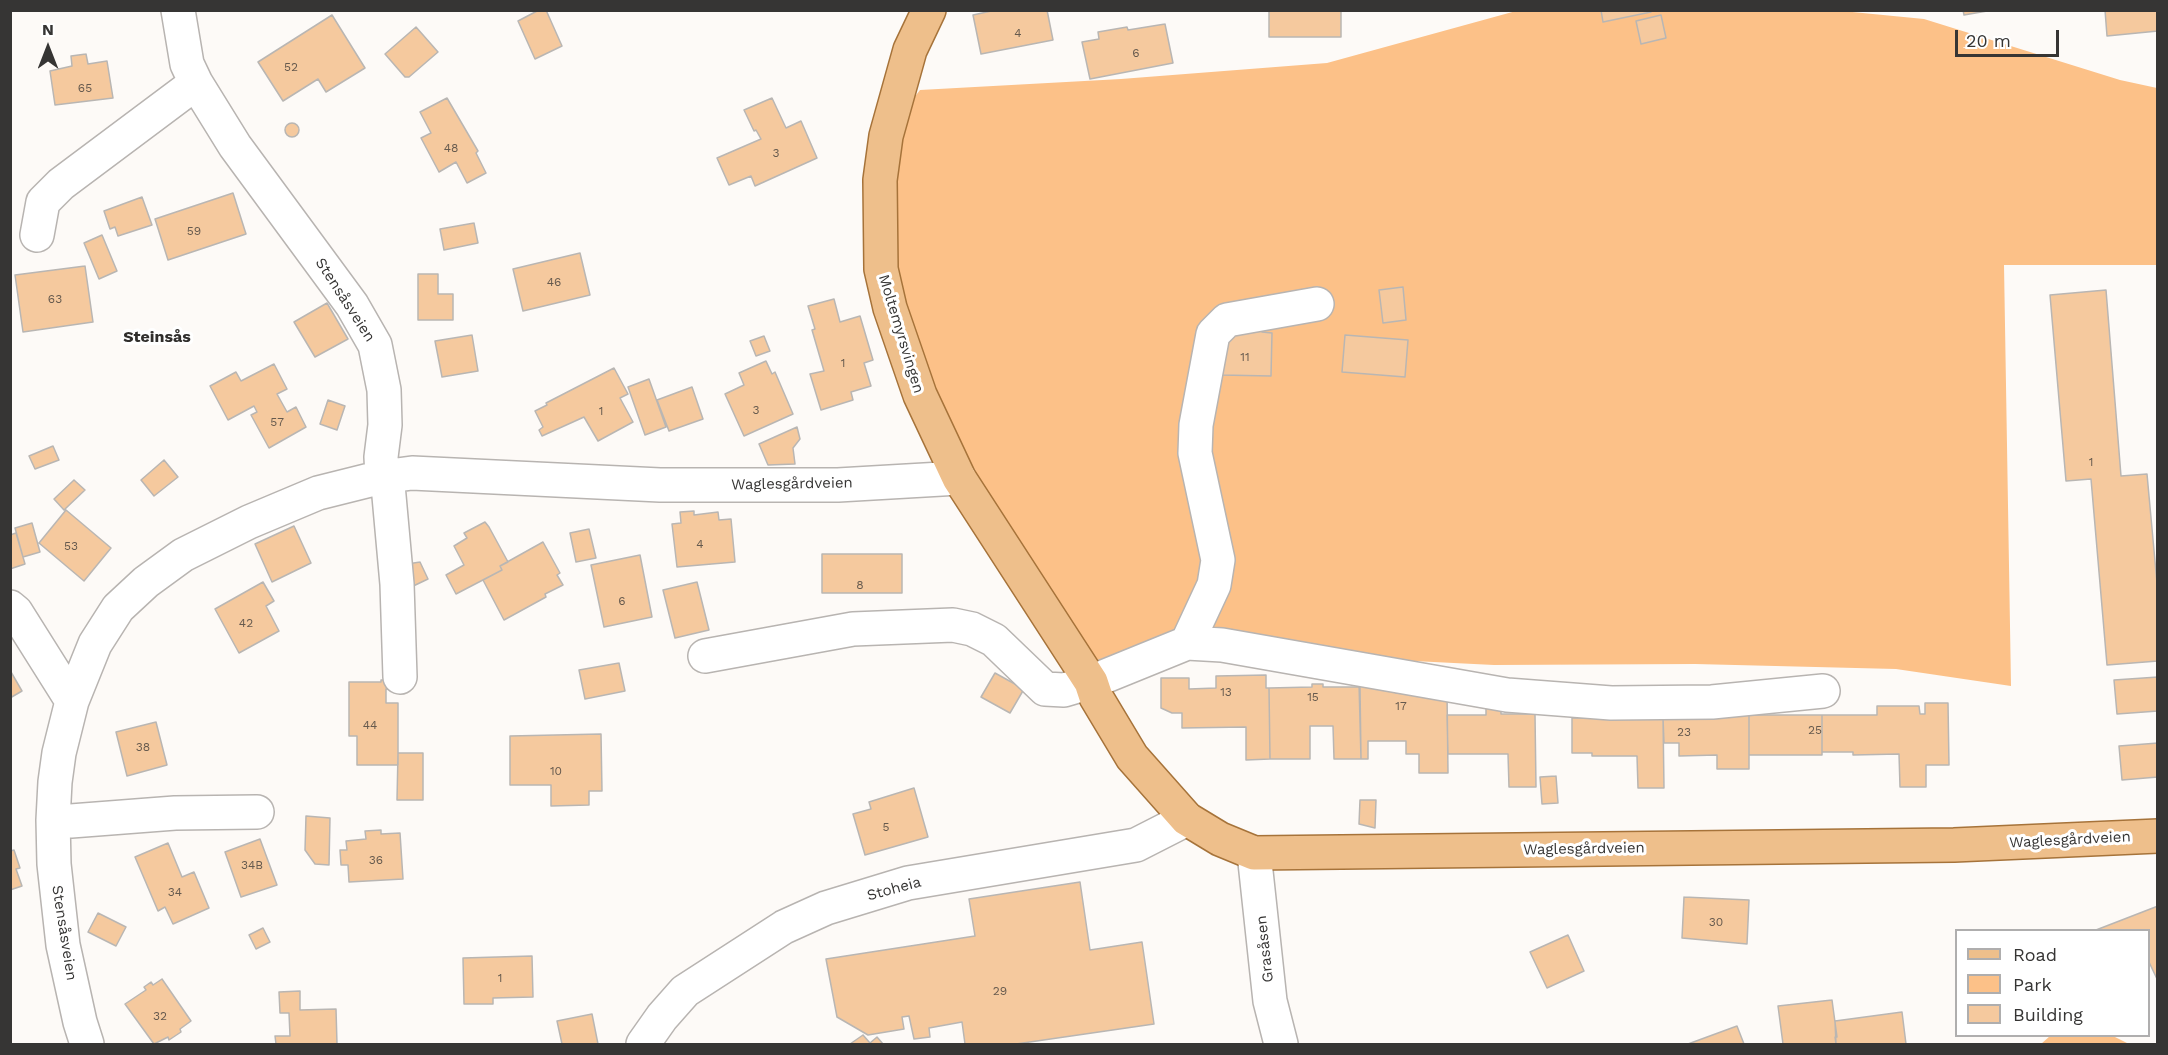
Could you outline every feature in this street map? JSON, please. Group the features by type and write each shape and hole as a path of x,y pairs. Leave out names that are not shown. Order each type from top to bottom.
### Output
{"main road":[{"name":"Moltemyrsvingen","path":"930,10 910,51 886,136 880,180 881,268 890,308 920,395 959,478"},
{"name":"Waglesgårdveien","path":"959,478 1091,682 1096,697 1132,757 1187,819 1220,839 1254,853 1954,845 2157,836"}],"street":[{"name":"Stensåsveien","path":"87,1044 63,945 54,864 53,820 59,753 72,700 95,644 118,608 146,582 183,555 249,522 318,493 382,477 381,457 385,425 384,390 375,345 352,305 236,146 196,83 187,64 178,10"},
{"path":"37,235 43,202 61,184 196,83"},
{"path":"1187,643 1214,585 1218,560 1195,453 1196,425 1213,334 1227,320 1317,303"},
{"name":"Waglesgårdveien","path":"382,477 412,473 660,485 838,485 959,478"},
{"path":"382,477 388,485 398,584 400,677"},
{"path":"10,607 16,612 72,700"},
{"path":"705,656 853,629 953,625 972,629 994,640 1045,689 1064,690 1091,682 1187,643 1222,645 1518,696 1611,703 1712,702 1823,691"},
{"path":"53,820 71,821 195,812 257,812"},
{"name":"Stoheia","path":"643,1044 662,1017 685,992 784,927 826,908 908,883 1136,845 1187,819"},
{"name":"Grasåsen","path":"1254,853 1270,1001 1281,1044"}],"green space":[{"path":"1832,10 1924,19 2120,80 2157,88 2157,265 2004,265 2011,686 1896,669 1695,664 1494,665 1293,655 1092,661 988,523 900,337 884,137 920,90 1121,79 1327,63 1516,11"},
{"path":"2049,1037 2115,1037 2129,1044 2041,1044"}],"building":[{"path":"539,10 546,10 562,46 535,59 518,21"},
{"path":"996,10 1047,10 1053,40 981,54 973,15"},
{"path":"1269,10 1341,10 1341,37 1269,37"},
{"path":"1601,10 1651,10 1651,12 1603,22"},
{"path":"1963,10 1993,10 1964,15"},
{"path":"2105,10 2158,10 2158,31 2107,36"},
{"path":"332,15 365,68 326,92 318,79 283,101 258,62"},
{"path":"1661,15 1666,38 1641,44 1636,21"},
{"path":"1165,24 1173,63 1090,79 1082,42 1099,39 1098,32"},
{"path":"416,27 438,52 409,77 405,77 385,54"},
{"path":"86,54 88,64 107,61 113,98 55,105 50,71 72,66 71,56"},
{"path":"447,98 478,151 476,153 486,173 467,183 456,162 439,172 421,138 431,133 420,112"},
{"path":"772,98 786,128 801,121 817,158 755,186 751,176 729,185 717,158 761,139 756,130 754,131 744,110"},
{"path":"289,123 295,123 299,130 295,137 289,137 285,133 285,127"},
{"path":"233,193 246,234 168,260 155,219"},
{"path":"142,197 152,225 118,236 115,227 110,229 104,211"},
{"path":"474,223 478,243 444,250 440,229"},
{"path":"102,235 117,271 99,279 84,243"},
{"path":"580,253 590,295 523,311 513,269"},
{"path":"85,266 93,322 23,332 15,275"},
{"path":"418,274 438,274 438,294 453,294 453,320 418,320"},
{"path":"1403,287 1406,320 1383,323 1379,290"},
{"path":"2106,290 2121,476 2147,474 2158,594 2158,661 2107,665 2091,479 2066,481 2050,295"},
{"path":"834,299 840,322 860,316 873,360 864,363 871,386 851,392 853,400 821,410 810,374 824,371 812,330 815,329 808,306"},
{"path":"327,303 348,339 315,357 294,322"},
{"path":"1262,327 1262,332 1272,333 1271,376 1221,375 1222,332"},
{"path":"472,335 478,371 442,377 435,341"},
{"path":"1345,335 1408,340 1405,377 1342,372"},
{"path":"764,336 770,351 756,356 750,341"},
{"path":"766,361 772,374 775,372 793,414 744,436 725,394 744,385 739,373"},
{"path":"274,364 287,389 277,394 287,412 296,407 306,427 269,448 251,415 257,412 254,406 228,420 210,386 236,372 241,381"},
{"path":"614,368 628,394 620,398 633,422 598,441 584,417 542,436 539,430 543,427 535,411"},
{"path":"649,379 666,427 645,435 628,387"},
{"path":"692,387 703,419 669,431 657,400"},
{"path":"328,400 345,406 337,430 320,424"},
{"path":"797,427 800,439 793,448 795,464 768,465 759,444"},
{"path":"53,446 59,460 35,469 29,456"},
{"path":"164,460 178,477 154,496 141,480"},
{"path":"74,480 85,490 64,510 54,499"},
{"path":"66,510 111,548 84,581 39,543"},
{"path":"694,511 694,515 718,512 719,520 731,519 735,562 677,567 672,524 681,523 680,512"},
{"path":"485,522 508,562 500,566 502,570 456,594 446,575 464,565 454,546 467,538 464,533"},
{"path":"32,523 40,552 23,557 15,528"},
{"path":"294,526 311,563 272,582 255,544"},
{"path":"589,529 596,558 576,562 570,533"},
{"path":"16,533 25,564 10,569 10,535"},
{"path":"543,542 560,573 557,575 563,585 504,620 483,580 502,570 500,566"},
{"path":"822,554 902,554 902,593 822,593"},
{"path":"640,555 652,617 604,627 591,565"},
{"path":"420,562 428,579 407,589 401,565"},
{"path":"263,582 274,601 266,606 279,631 239,653 215,609"},
{"path":"697,582 709,630 675,638 663,590"},
{"path":"619,663 625,691 585,699 579,670"},
{"path":"10,673 22,691 10,698"},
{"path":"995,673 1024,689 1010,713 981,697"},
{"path":"1266,675 1266,688 1269,688 1270,759 1246,760 1246,727 1182,728 1182,713 1172,713 1161,708 1161,678 1189,678 1189,689 1216,688 1216,676"},
{"path":"2158,677 2158,711 2117,714 2114,680"},
{"path":"381,680 397,680 397,689 386,689 386,703 398,703 398,765 357,765 357,736 349,736 349,682 381,682"},
{"path":"1386,682 1396,693 1447,692 1448,773 1419,773 1419,754 1406,754 1406,741 1368,741 1368,759 1361,759 1359,683"},
{"path":"1312,684 1323,684 1323,687 1360,687 1361,759 1334,759 1333,726 1310,726 1310,759 1270,759 1269,688 1312,687"},
{"path":"1925,703 1948,703 1949,765 1926,765 1926,787 1900,787 1899,754 1853,755 1853,752 1822,752 1822,715 1877,715 1877,706 1919,706 1920,714 1925,714"},
{"path":"1486,706 1501,706 1501,714 1535,714 1536,787 1509,787 1508,754 1448,754 1447,715 1486,715"},
{"path":"1749,715 1749,769 1717,769 1717,755 1679,756 1679,743 1664,743 1663,718"},
{"path":"1749,715 1822,715 1822,755 1749,755"},
{"path":"1663,717 1664,788 1638,788 1637,756 1592,756 1592,753 1572,753 1572,718"},
{"path":"156,722 167,765 127,776 116,732"},
{"path":"601,734 602,791 589,791 589,805 551,806 551,785 510,785 510,736"},
{"path":"2158,743 2158,777 2122,780 2119,746"},
{"path":"398,753 423,753 423,800 397,800"},
{"path":"1556,776 1558,803 1542,804 1540,777"},
{"path":"914,788 928,837 865,855 853,814 871,809 869,802"},
{"path":"1360,800 1376,800 1375,828 1359,824"},
{"path":"306,816 330,818 329,865 315,864 305,850"},
{"path":"381,830 381,834 400,833 403,879 349,882 348,865 341,865 340,850 347,850 346,841 366,839 365,831"},
{"path":"260,839 277,885 241,897 225,852"},
{"path":"168,843 182,877 194,872 209,908 173,924 165,907 158,911 135,857"},
{"path":"14,850 20,868 16,869 22,886 10,890 10,851"},
{"path":"1080,882 1090,950 1142,942 1154,1024 1016,1044 965,1044 962,1022 929,1028 930,1037 914,1039 909,1016 902,1017 904,1029 868,1035 837,1017 826,959 975,936 969,899"},
{"path":"1684,897 1749,900 1747,944 1682,938"},
{"path":"2158,906 2158,981 2150,964 2150,929 2099,929"},
{"path":"98,913 126,927 116,946 88,932"},
{"path":"263,928 270,942 256,949 249,935"},
{"path":"1568,935 1584,971 1547,988 1530,952"},
{"path":"532,956 533,997 493,998 493,1004 464,1004 463,958"},
{"path":"162,979 191,1021 169,1040 168,1037 154,1044 125,1004 146,990 144,987 151,982 153,985"},
{"path":"300,991 300,1010 336,1009 337,1044 276,1044 275,1036 290,1036 289,1013 280,1013 279,992"},
{"path":"1832,1000 1836,1044 1783,1044 1778,1006"},
{"path":"1902,1012 1906,1044 1836,1044 1835,1021"},
{"path":"592,1014 598,1044 562,1044 557,1021"},
{"path":"1737,1026 1744,1044 1688,1044"},
{"path":"863,1035 870,1043 877,1037 883,1044 850,1044"}],"district":[{"name":"Steinsås","path":"157,337"}]}
